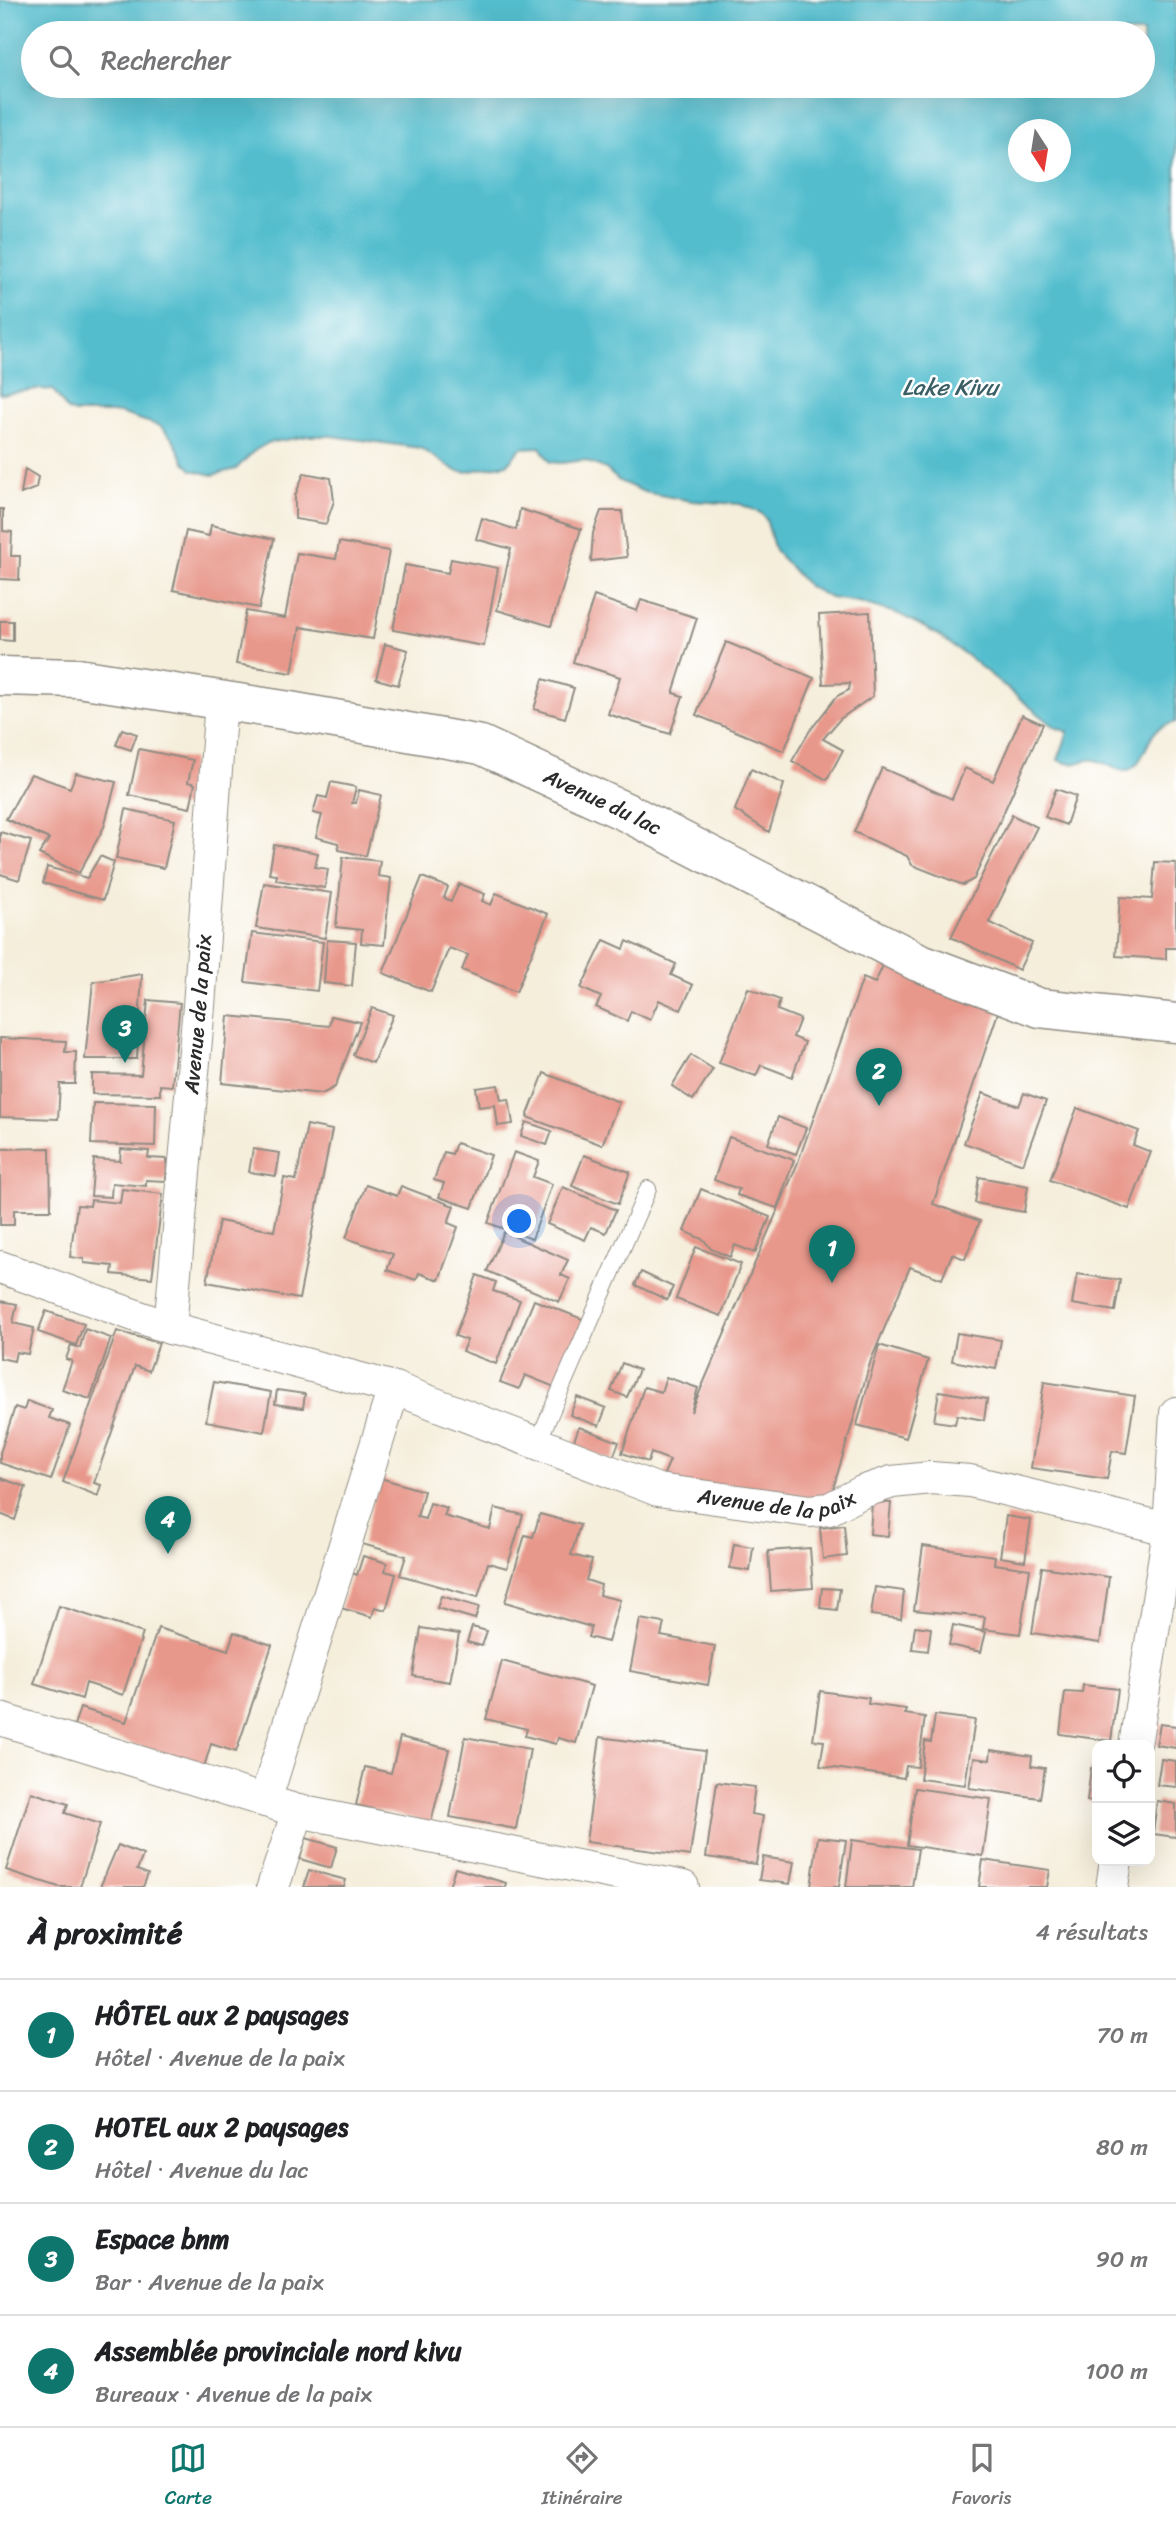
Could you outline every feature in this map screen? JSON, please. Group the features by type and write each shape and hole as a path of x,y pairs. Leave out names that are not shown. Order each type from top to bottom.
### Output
{"main road":[{"name":"Avenue du lac","path":"0,676 78,678 481,745 630,814 918,962 1040,1009 1176,1023"}],"street":[{"name":"Avenue de la paix","path":"170,1328 199,1006 221,700"},
{"name":"Avenue de la paix","path":"0,1267 170,1328 394,1388 658,1490 810,1511 829,1509 862,1492 892,1482 931,1478 970,1481 1172,1530"},
{"path":"265,1801 394,1388"},
{"path":"1136,1740 1172,1530 1176,1413"},
{"path":"0,1719 298,1811 683,1887"},
{"path":"273,1887 298,1811"},
{"path":"1112,1887 1115,1866"}],"lane":[{"path":"537,1444 648,1189"}],"water":[{"name":"Lake Kivu","path":"0,0 1176,0 1176,722 1156,731 1138,763 1128,770 1095,760 1070,764 1058,760 1068,732 1055,727 935,633 899,614 858,602 831,598 808,586 775,551 766,519 761,513 740,504 692,501 644,492 619,481 606,469 584,460 550,462 540,447 521,448 507,464 465,472 457,471 420,448 332,436 308,436 268,443 254,451 236,469 213,475 192,470 184,461 173,439 160,426 120,413 75,413 67,410 53,390 0,394"}],"building":[{"path":"25,469 38,477 36,488 21,494"},
{"path":"304,473 331,478 334,501 326,524 295,519 295,496"},
{"path":"0,509 3,509 3,531 12,532 11,556 20,556 19,580 0,579"},
{"path":"520,509 581,529 551,626 497,610 511,549 476,539 482,518 516,530"},
{"path":"601,511 622,511 627,557 591,561 593,533"},
{"path":"211,525 274,539 259,608 173,590 186,531 209,536"},
{"path":"339,542 389,551 373,639 300,627 292,673 236,664 246,611 285,618 297,553 336,559"},
{"path":"451,559 498,568 484,646 393,630 405,565 448,573"},
{"path":"594,596 637,611 641,600 697,618 673,693 683,696 670,734 608,714 620,677 573,662"},
{"path":"870,612 873,696 840,719 823,739 843,750 827,780 792,761 809,732 837,696 849,690 850,683 823,684 819,615"},
{"path":"0,621 13,621 13,641 0,640"},
{"path":"726,642 814,678 784,751 696,715"},
{"path":"385,644 408,650 398,685 376,679"},
{"path":"543,679 574,688 565,718 534,709"},
{"path":"1022,715 1043,724 974,879 963,885 912,865 907,856 854,832 882,768 952,799 965,768 993,781"},
{"path":"122,729 137,734 131,750 116,745"},
{"path":"139,749 193,760 188,782 195,784 190,808 129,795"},
{"path":"751,769 784,784 769,832 735,810"},
{"path":"76,773 116,782 104,827 79,873 39,854 49,839 6,819 31,774 70,788"},
{"path":"331,782 356,787 352,803 356,803 359,790 381,795 366,856 339,850 338,843 316,837 322,815 313,813 318,796 327,798"},
{"path":"1056,789 1076,796 1066,825 1045,817"},
{"path":"126,809 175,820 164,868 116,858"},
{"path":"1012,815 1037,827 989,922 1032,943 1019,970 951,937"},
{"path":"0,832 31,841 19,880 0,874"},
{"path":"274,845 318,853 315,867 328,869 325,888 276,880 277,875 269,874"},
{"path":"100,856 114,862 103,900 43,883 47,867 87,878"},
{"path":"343,857 380,861 378,876 391,878 384,945 361,943 362,930 336,927"},
{"path":"1155,862 1176,863 1176,948 1166,948 1166,959 1116,956 1120,897 1152,899"},
{"path":"422,877 448,887 444,898 451,901 459,884 485,894 482,901 491,905 496,893 548,914 516,992 462,970 468,955 449,948 431,992 383,973"},
{"path":"264,883 332,893 325,938 256,928"},
{"path":"252,933 323,942 317,991 245,982"},
{"path":"327,940 356,942 352,986 324,983"},
{"path":"604,940 624,949 627,941 676,964 671,975 693,985 681,1010 659,1000 650,1020 631,1011 627,1021 596,1007 601,997 581,988"},
{"path":"891,948 1004,995 933,1204 980,1221 965,1259 952,1254 942,1279 910,1267 871,1360 828,1506 658,1488 670,1460 651,1453 648,1462 622,1453 644,1387 661,1392 666,1377 698,1388 691,1412 797,1165 863,978 875,983"},
{"path":"142,974 137,1059 85,1059 93,982"},
{"path":"748,988 780,1000 777,1010 800,1019 793,1037 805,1042 792,1077 761,1065 756,1076 719,1063"},
{"path":"148,1000 180,1003 172,1086 160,1085 160,1095 92,1094 92,1074 141,1075"},
{"path":"372,1008 393,1015 373,1063 353,1055"},
{"path":"228,1016 329,1026 331,1016 360,1022 335,1087 322,1094 222,1083"},
{"path":"0,1038 66,1041 65,1052 76,1052 75,1084 60,1084 58,1119 0,1117"},
{"path":"691,1055 713,1069 693,1100 672,1086"},
{"path":"544,1073 619,1102 602,1145 527,1117"},
{"path":"498,1085 501,1100 509,1099 513,1124 498,1126 495,1105 479,1107 476,1088"},
{"path":"983,1093 1019,1106 1024,1093 1046,1101 1023,1164 964,1143"},
{"path":"93,1103 156,1104 155,1146 91,1144"},
{"path":"1077,1108 1139,1131 1133,1145 1151,1152 1129,1209 1050,1180"},
{"path":"778,1117 806,1128 796,1154 768,1144"},
{"path":"526,1122 552,1131 547,1145 521,1136"},
{"path":"307,1125 332,1130 299,1299 207,1282 219,1221 274,1231 284,1178 296,1180"},
{"path":"729,1137 794,1160 777,1208 737,1195 739,1189 714,1180"},
{"path":"456,1143 491,1155 472,1208 439,1197 444,1183 434,1180 444,1152 452,1154"},
{"path":"50,1148 51,1210 14,1210 14,1225 0,1225 0,1149"},
{"path":"121,1149 149,1151 148,1158 167,1159 166,1181 146,1180 146,1186 112,1183 111,1197 91,1196 94,1159 120,1161"},
{"path":"253,1149 280,1153 276,1176 249,1172"},
{"path":"514,1152 539,1161 533,1177 552,1184 532,1239 488,1223"},
{"path":"584,1155 630,1172 618,1204 572,1186"},
{"path":"979,1177 1028,1186 1024,1212 975,1203"},
{"path":"366,1185 397,1196 401,1186 454,1206 448,1223 458,1227 439,1280 419,1273 416,1280 387,1270 393,1254 346,1238"},
{"path":"563,1187 616,1210 606,1233 591,1227 585,1240 547,1224"},
{"path":"122,1189 163,1194 152,1278 112,1274 113,1266 84,1263 84,1259 70,1257 77,1205 90,1206 91,1200 120,1203"},
{"path":"701,1189 770,1217 755,1253 735,1245 730,1257 711,1249 704,1240 684,1231"},
{"path":"504,1232 568,1260 561,1275 570,1279 559,1302 487,1271"},
{"path":"696,1247 741,1264 721,1316 676,1299"},
{"path":"641,1272 673,1287 667,1300 635,1285"},
{"path":"1077,1274 1120,1280 1115,1311 1072,1304"},
{"path":"477,1275 496,1282 493,1291 520,1300 496,1364 462,1351 467,1340 455,1336"},
{"path":"534,1300 585,1320 557,1388 525,1375 519,1389 500,1382"},
{"path":"0,1301 17,1304 13,1323 34,1328 28,1354 16,1352 14,1361 0,1358"},
{"path":"46,1311 84,1324 76,1345 38,1332"},
{"path":"85,1329 111,1338 90,1399 62,1390 72,1361 66,1359 71,1345 80,1348"},
{"path":"117,1331 159,1343 149,1371 135,1366 94,1483 101,1485 98,1496 63,1482"},
{"path":"957,1333 1001,1340 996,1369 952,1361"},
{"path":"879,1345 928,1360 906,1438 857,1425"},
{"path":"622,1363 639,1370 627,1397 611,1391"},
{"path":"214,1382 271,1392 264,1432 206,1421"},
{"path":"1044,1382 1135,1396 1126,1453 1112,1451 1107,1479 1031,1468"},
{"path":"277,1390 305,1394 303,1408 275,1404"},
{"path":"939,1391 987,1399 984,1420 957,1415 955,1424 934,1421"},
{"path":"577,1397 606,1408 599,1426 570,1415"},
{"path":"27,1401 52,1410 49,1418 70,1425 51,1480 0,1463 0,1453 15,1407 24,1410"},
{"path":"579,1427 619,1442 612,1460 572,1446"},
{"path":"0,1478 26,1487 15,1520 0,1514"},
{"path":"380,1478 424,1491 417,1517 425,1519 430,1503 447,1508 444,1516 490,1529 495,1508 523,1515 507,1568 488,1563 478,1597 400,1575 406,1556 362,1544"},
{"path":"872,1502 891,1503 888,1536 870,1534"},
{"path":"540,1514 580,1525 571,1555 592,1560 586,1580 601,1585 599,1595 620,1600 608,1642 588,1637 591,1627 505,1602 525,1535 533,1537"},
{"path":"1006,1516 1031,1520 1025,1561 1000,1557"},
{"path":"844,1525 847,1556 823,1559 820,1528"},
{"path":"734,1544 753,1547 750,1571 730,1568"},
{"path":"923,1546 995,1556 994,1564 1030,1569 1020,1634 983,1629 985,1617 914,1610"},
{"path":"810,1548 813,1588 771,1591 768,1551"},
{"path":"363,1556 387,1563 385,1571 396,1574 386,1610 375,1607 372,1617 341,1608 352,1573 357,1575"},
{"path":"1042,1567 1109,1577 1100,1643 1032,1633"},
{"path":"875,1587 904,1591 901,1619 871,1615"},
{"path":"822,1588 840,1589 837,1610 820,1608"},
{"path":"441,1596 479,1607 475,1619 437,1608"},
{"path":"59,1606 143,1633 123,1695 86,1683 82,1699 34,1684"},
{"path":"640,1619 664,1623 661,1636 715,1646 708,1685 630,1671"},
{"path":"953,1625 986,1632 981,1652 949,1645"},
{"path":"915,1626 931,1628 928,1651 912,1649"},
{"path":"472,1627 487,1631 482,1646 467,1642"},
{"path":"158,1628 228,1650 234,1632 272,1645 236,1752 211,1744 204,1767 74,1725 80,1708 126,1722"},
{"path":"421,1628 459,1634 450,1682 413,1676"},
{"path":"502,1661 592,1686 576,1743 558,1738 556,1744 525,1736 527,1729 486,1719"},
{"path":"1083,1685 1118,1689 1111,1740 1060,1734 1065,1692 1082,1693"},
{"path":"820,1691 869,1698 868,1704 906,1709 905,1714 925,1717 918,1767 906,1766 904,1778 820,1766 824,1741 813,1740"},
{"path":"935,1715 975,1720 965,1785 920,1779 925,1741 931,1742"},
{"path":"1160,1724 1176,1726 1176,1748 1156,1745"},
{"path":"400,1737 449,1749 431,1823 356,1805 365,1767 391,1773"},
{"path":"465,1737 530,1749 516,1829 450,1817"},
{"path":"600,1737 705,1751 690,1856 586,1842"},
{"path":"991,1750 1032,1756 1031,1766 1045,1768 1040,1798 969,1788 974,1758 990,1760"},
{"path":"1161,1759 1176,1761 1176,1787 1157,1785"},
{"path":"1091,1768 1092,1802 1087,1801"},
{"path":"717,1782 755,1787 751,1814 763,1816 756,1864 706,1857"},
{"path":"915,1788 991,1799 983,1856 907,1845"},
{"path":"31,1792 68,1804 65,1813 100,1824 80,1887 59,1887 6,1870"},
{"path":"1157,1801 1176,1804 1176,1837 1155,1834"},
{"path":"818,1837 846,1840 839,1887 811,1887"},
{"path":"306,1838 337,1847 331,1868 300,1859"},
{"path":"852,1840 918,1849 912,1887 846,1887"},
{"path":"118,1845 143,1855 137,1870 148,1874 143,1887 100,1887"},
{"path":"763,1857 794,1862 790,1884 759,1880"},
{"path":"983,1860 1050,1870 1047,1887 979,1887"},
{"path":"455,1868 506,1883 505,1887 449,1887"},
{"path":"309,1870 346,1880 344,1887 304,1887"}],"place":[{"name":"Espace bnm","path":"125,1063"},
{"name":"HOTEL aux 2 paysages","path":"879,1106"},
{"name":"HÔTEL aux 2 paysages","path":"832,1283"},
{"name":"Assemblée provinciale nord kivu","path":"168,1554"}]}
